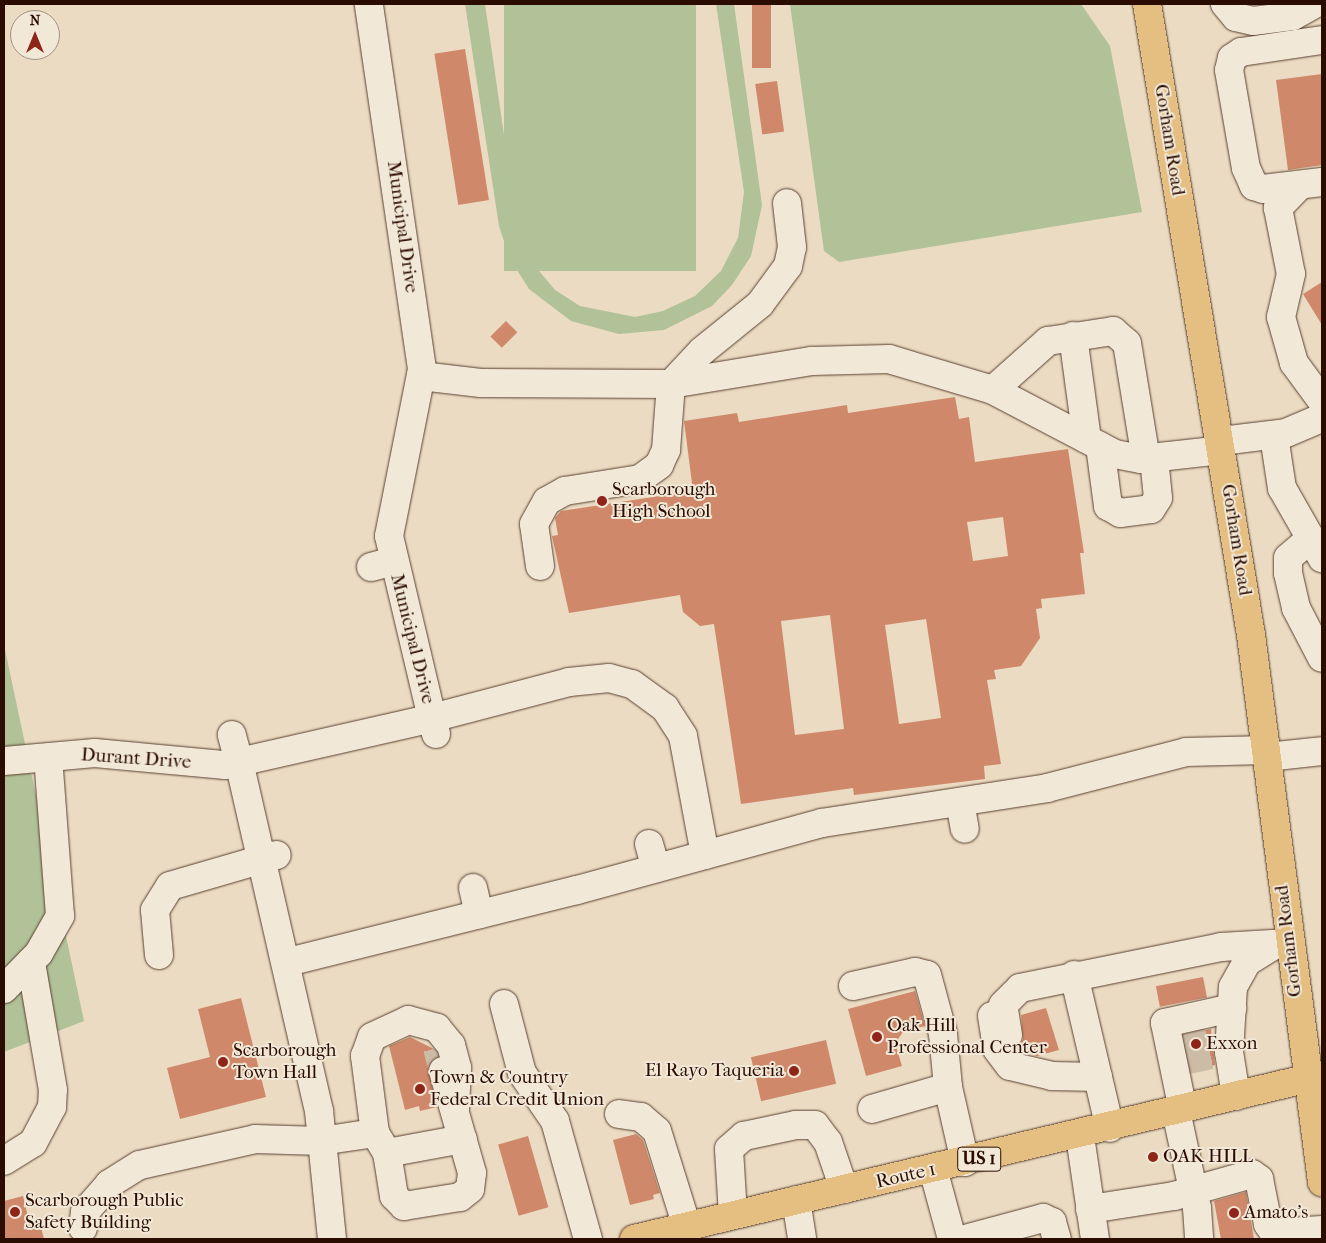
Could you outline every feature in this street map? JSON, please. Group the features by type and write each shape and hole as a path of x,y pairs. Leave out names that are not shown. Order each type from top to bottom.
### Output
{"main road":[{"name":"Gorham Road","path":"1147,4 1221,446 1267,754 1282,944 1314,1077 1322,1182"},
{"name":"Route 1","path":"634,1239 796,1200 1080,1136 1314,1077"}],"street":[{"name":"Municipal Drive","path":"239,762 434,727 382,564 391,510 420,376 369,4"},
{"path":"1232,6 1244,20 1264,21 1300,14 1296,5"},
{"path":"1316,184 1263,189 1252,184 1230,70 1232,58 1241,52 1322,40"},
{"path":"1316,184 1278,208 1291,274 1281,317 1294,362 1322,401"},
{"path":"540,566 534,524 547,501 565,491 640,480 660,466 666,450 671,384 702,351 760,304 783,274 791,256 787,203"},
{"path":"993,390 1048,341 1073,336 1113,331 1127,343 1158,498 1150,508 1120,514 1108,506 1093,443 1073,336"},
{"path":"420,376 481,383 671,384 812,361 876,358 904,362 993,390 1093,443 1150,458 1274,436 1322,418"},
{"path":"1274,436 1282,488 1317,548 1288,558 1288,573 1296,608 1322,658"},
{"path":"434,727 584,679 609,678 641,688 665,708 683,736 720,858"},
{"path":"232,735 239,762 256,805 283,909 288,962 321,1141 332,1239"},
{"path":"288,962 476,901 592,896 652,856 720,858 822,823 1047,788 1186,752 1267,754 1322,752"},
{"name":"Durant Drive","path":"4,761 95,753 208,764 239,762"},
{"path":"4,989 31,962 50,938 60,916 48,757"},
{"path":"960,802 965,829"},
{"path":"159,955 155,910 170,886 270,857"},
{"path":"1074,975 1049,973 1019,979 995,1002 997,1049 1010,1066 1016,1052 1002,1011 1009,995 1020,988 1074,975 1221,947 1282,944"},
{"path":"1236,1096 1223,1035 1233,987 1241,968 1282,944"},
{"path":"4,1161 23,1153 33,1143 52,1107 53,1090 31,962"},
{"path":"853,986 916,972 927,975 943,1034 948,1088 965,1162"},
{"path":"1074,975 1110,1128"},
{"path":"504,1004 522,1073 555,1122 588,1239"},
{"path":"398,1023 420,1025 440,1060 472,1173 470,1189 460,1197 419,1207 404,1206 394,1196 381,1143 366,1046 377,1032 398,1023 424,1021 447,1039 457,1068 455,1109"},
{"path":"1199,1239 1194,1189 1180,1111 1175,1048 1165,1023 1223,1035"},
{"path":"1016,1052 1098,1077"},
{"path":"872,1109 948,1088"},
{"path":"619,1114 641,1117 656,1132 687,1227"},
{"path":"733,1215 729,1149 744,1136 796,1125 814,1125 828,1142 844,1189"},
{"path":"1080,1136 1095,1239"},
{"path":"83,1228 85,1212 132,1167 238,1152 265,1138 381,1143 463,1139"},
{"path":"933,1170 952,1239"},
{"path":"1090,1209 1194,1189 1252,1174 1259,1179 1268,1224 1274,1233 1322,1230"},
{"path":"796,1200 802,1239"},
{"path":"965,1239 1043,1218 1052,1222 1057,1239"}],"green space":[{"path":"465,4 485,4 516,218 530,260 555,290 580,306 635,317 663,311 695,296 721,271 738,238 744,192 716,4 734,4 762,205 751,256 732,285 712,306 664,330 619,334 571,321 529,289 510,259 499,226"},
{"path":"504,4 696,4 696,271 504,271"},
{"path":"790,4 1081,4 1110,46 1142,212 839,262 824,251"},
{"path":"4,645 84,1021 4,1052"}],"building":[{"path":"752,4 771,4 771,68 752,68"},
{"path":"465,49 489,200 458,205 434,54"},
{"path":"1322,74 1322,165 1288,170 1276,80"},
{"path":"777,81 784,132 762,135 755,84"},
{"path":"1322,282 1322,325 1303,294"},
{"path":"506,321 517,332 502,348 490,337"},
{"name":"Scarborough High School","path":"955,397 959,419 969,417 975,462 1068,449 1084,553 1080,553 1085,594 1041,599 1042,608 1036,609 1040,638 1021,666 994,670 996,679 987,680 1001,764 984,766 985,779 854,795 853,788 741,804 714,624 700,626 683,612 680,595 569,613 552,536 558,535 555,518 561,511 693,491 684,421 737,413 739,422 847,405 848,413","holes":["1003,517 1008,556 973,561 967,522","830,615 844,729 795,735 781,621","926,619 941,718 899,724 885,625"]},
{"path":"1203,977 1207,998 1160,1007 1156,986"},
{"name":"Oak Hill Professional Center","path":"915,991 925,1026 903,1032 895,1043 902,1066 866,1076 848,1009"},
{"name":"Scarborough Town Hall","path":"241,998 266,1097 180,1119 167,1068 210,1057 198,1009"},
{"path":"1046,1008 1059,1050 1037,1056 1016,1049 1023,1040 1021,1015"},
{"path":"1211,1029 1215,1065 1191,1070 1183,1035"},
{"name":"Town & Country Federal Credit Union","path":"410,1037 434,1049 438,1056 428,1068 437,1107 420,1111 419,1106 405,1110 389,1046"},
{"name":"El Rayo Taqueria","path":"826,1040 836,1084 761,1101 751,1057"},
{"path":"636,1134 643,1140 660,1193 653,1195 654,1199 630,1205 613,1140"},
{"path":"528,1136 548,1207 519,1216 498,1145"},
{"path":"1246,1192 1254,1239 1221,1239 1214,1201"},
{"name":"Scarborough Public Safety Building","path":"23,1196 30,1225 40,1223 44,1239 4,1239 4,1201"}],"tunnel":[{"path":"1179,1041 1212,1034"},
{"path":"437,1048 443,1071"},
{"path":"1183,1061 1216,1054"}],"place":[{"name":"Scarborough High School","path":"602,501"},
{"name":"Oak Hill Professional Center","path":"877,1037"},
{"name":"Exxon","path":"1196,1044"},
{"name":"Scarborough Town Hall","path":"223,1062"},
{"name":"El Rayo Taqueria","path":"794,1071"},
{"name":"Town & Country Federal Credit Union","path":"420,1089"},
{"name":"OAK HILL","path":"1153,1157"},
{"name":"Scarborough Public Safety Building","path":"15,1212"},
{"name":"Amato's","path":"1234,1213"}]}
